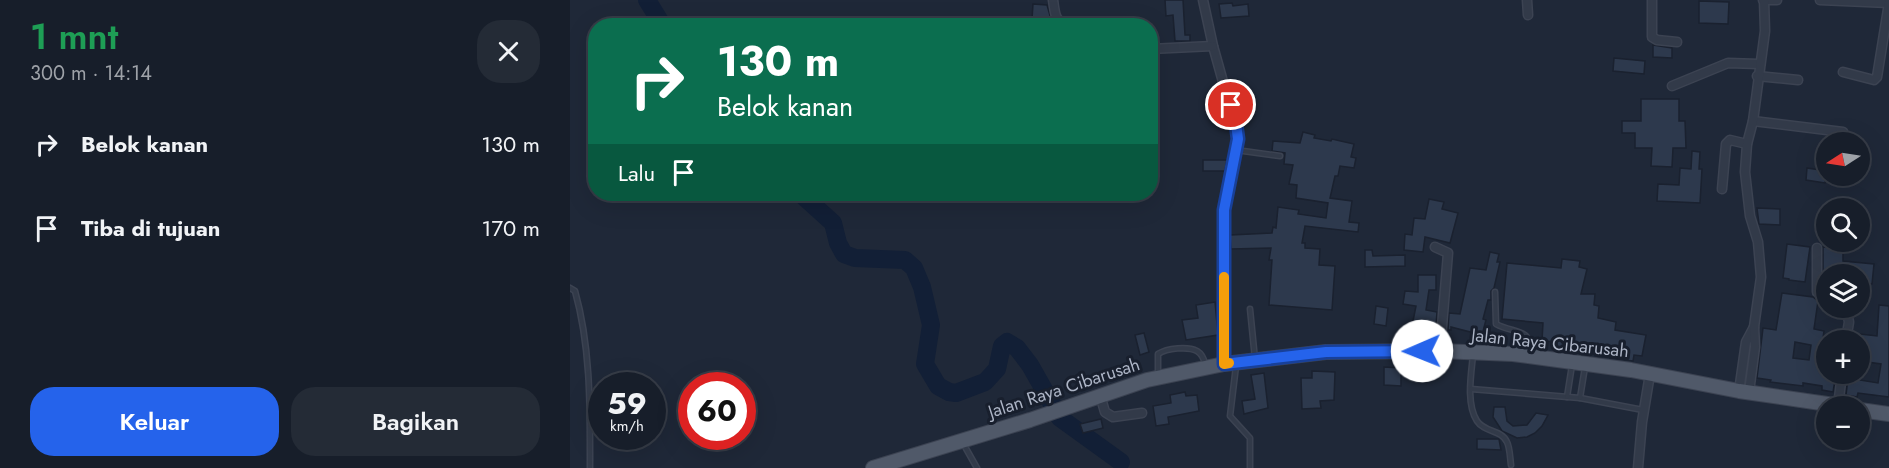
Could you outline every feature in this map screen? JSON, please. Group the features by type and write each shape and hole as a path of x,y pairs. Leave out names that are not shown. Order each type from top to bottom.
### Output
{"main road":[{"name":"Jalan Raya Cibarusah","path":"873,468 1158,377 1255,359 1326,352 1440,351 1530,356 1579,362 1816,402"},
{"path":"1870,411 1889,414"}],"street":[{"path":"1053,0 1056,18"},
{"path":"1203,0 1238,139 1224,210 1230,363"},
{"path":"1527,0 1528,15"},
{"path":"1652,0 1652,37 1657,40 1677,42"},
{"path":"1744,391 1755,347 1754,327 1761,277 1758,242 1750,216 1747,194 1747,144 1753,121 1757,76 1765,31 1764,0 1777,0"},
{"path":"1820,0 1889,3 1877,78 1874,80 1843,72"},
{"path":"1158,49 1213,46"},
{"path":"1672,86 1728,63 1760,64"},
{"path":"1757,76 1798,80"},
{"path":"1753,121 1844,132"},
{"path":"1722,189 1726,144 1730,140 1747,144"},
{"path":"1435,247 1448,253 1440,351"},
{"path":"1638,468 1650,374"},
{"path":"1100,396 1105,412 1113,417 1142,413"}],"lane":[{"path":"1235,150 1280,156"},
{"path":"570,288 575,291 586,344 590,400 590,468"},
{"path":"1495,292 1496,324 1528,336 1531,342 1530,356"},
{"path":"1250,309 1255,359"},
{"path":"1158,377 1158,354 1162,351 1175,349 1197,351 1203,357 1206,367"},
{"path":"1473,352 1471,389 1476,420 1484,428 1501,434 1505,438 1509,444 1511,465"},
{"path":"1567,397 1579,362"},
{"path":"1579,362 1580,398"},
{"path":"1230,363 1230,416 1250,438 1250,468"},
{"path":"1471,389 1580,398 1644,410"},
{"path":"962,439 976,468"}],"building":[{"path":"1165,0 1183,0 1185,35 1190,35 1190,41 1175,41 1173,15 1166,16"},
{"path":"1699,1 1729,2 1728,24 1699,23"},
{"path":"1232,3 1233,6 1248,4 1249,16 1221,18 1219,4"},
{"path":"1033,4 1047,5 1051,18 1032,18"},
{"path":"1653,45 1672,48 1672,58 1653,57"},
{"path":"1614,58 1645,61 1644,74 1613,71"},
{"path":"1641,99 1679,99 1679,121 1685,121 1686,148 1673,148 1672,167 1651,166 1652,148 1635,148 1635,133 1622,133 1622,121 1641,121"},
{"path":"1303,132 1315,135 1314,138 1354,144 1351,157 1356,158 1354,168 1340,166 1330,198 1352,201 1349,222 1359,223 1358,232 1305,226 1302,243 1305,243 1305,248 1320,249 1319,265 1335,266 1332,310 1269,305 1271,248 1231,249 1230,235 1272,233 1273,227 1276,228 1278,207 1299,210 1298,214 1326,218 1328,203 1296,198 1297,185 1289,184 1293,165 1284,164 1285,153 1272,151 1273,141 1300,143"},
{"path":"1692,151 1700,152 1699,169 1702,169 1700,203 1657,201 1658,184 1679,185 1680,168 1691,169"},
{"path":"1203,160 1227,160 1225,171 1203,171"},
{"path":"1807,168 1816,169 1816,182 1806,180"},
{"path":"1429,199 1444,202 1442,209 1458,213 1450,243 1425,237 1423,252 1404,250 1405,234 1412,235 1414,218 1425,219"},
{"path":"1757,208 1780,209 1780,225 1759,224"},
{"path":"1787,244 1810,247 1805,282 1783,278"},
{"path":"1365,250 1372,250 1373,256 1405,255 1405,266 1365,267"},
{"path":"1490,252 1499,254 1497,262 1500,262 1494,288 1491,291 1491,300 1488,300 1483,319 1486,320 1482,335 1451,327 1451,330 1448,330 1449,313 1460,314 1470,268 1486,270"},
{"path":"1823,252 1843,252 1843,261 1874,264 1872,284 1870,284 1870,264 1823,264"},
{"path":"1562,259 1580,261 1579,267 1587,269 1581,294 1595,294 1594,305 1599,306 1598,318 1616,322 1615,330 1646,335 1642,356 1634,355 1633,361 1610,358 1611,351 1579,344 1578,347 1565,346 1565,352 1557,351 1557,342 1542,341 1543,323 1502,319 1507,263 1561,268"},
{"path":"1418,275 1436,275 1436,290 1429,290 1426,310 1437,312 1436,325 1413,321 1416,306 1403,304 1405,291 1418,292"},
{"path":"1782,293 1813,297 1816,299 1814,329 1819,330 1816,330 1816,384 1834,384 1833,392 1822,390 1822,386 1770,382 1771,380 1757,378 1763,328 1776,330","holes":["1795,342 1811,345 1809,360 1793,358"]},
{"path":"1215,302 1218,335 1186,340 1182,320 1198,318 1196,305"},
{"path":"1879,305 1889,306 1889,397 1858,393 1857,396 1846,395 1847,384 1878,383 1881,364 1870,362 1870,335 1877,336"},
{"path":"1376,306 1388,308 1386,326 1374,324"},
{"path":"1144,333 1149,352 1140,355 1135,335"},
{"path":"1384,367 1401,368 1401,386 1384,385"},
{"path":"1312,371 1335,372 1334,400 1320,401 1321,408 1302,409 1301,378 1312,378"},
{"path":"1264,373 1268,408 1244,414 1242,401 1255,399 1251,375"},
{"path":"1185,392 1186,396 1197,395 1199,411 1168,417 1169,424 1156,426 1153,406 1171,403 1170,395"},
{"path":"1494,407 1505,407 1507,421 1513,426 1527,425 1536,413 1548,415 1535,433 1517,438 1502,431 1493,417"},
{"path":"1101,419 1103,428 1083,433 1080,424"},
{"path":"1477,439 1499,439 1501,450 1477,449"}],"waterway":[{"path":"647,0 658,18"},
{"path":"809,201 833,223 838,243 844,254 855,258 905,260 914,268 922,287 931,325 925,364 938,386 956,393 985,382 997,369 1002,346 1007,342 1017,348 1030,365 1060,418 1121,462"},
{"path":"1121,462 1124,468"}],"slow traffic":[{"path":"1224,277 1224,364 1229,363"}],"route":[{"path":"1231,105 1238,139 1224,210 1224,364 1326,352 1422,351"}]}
